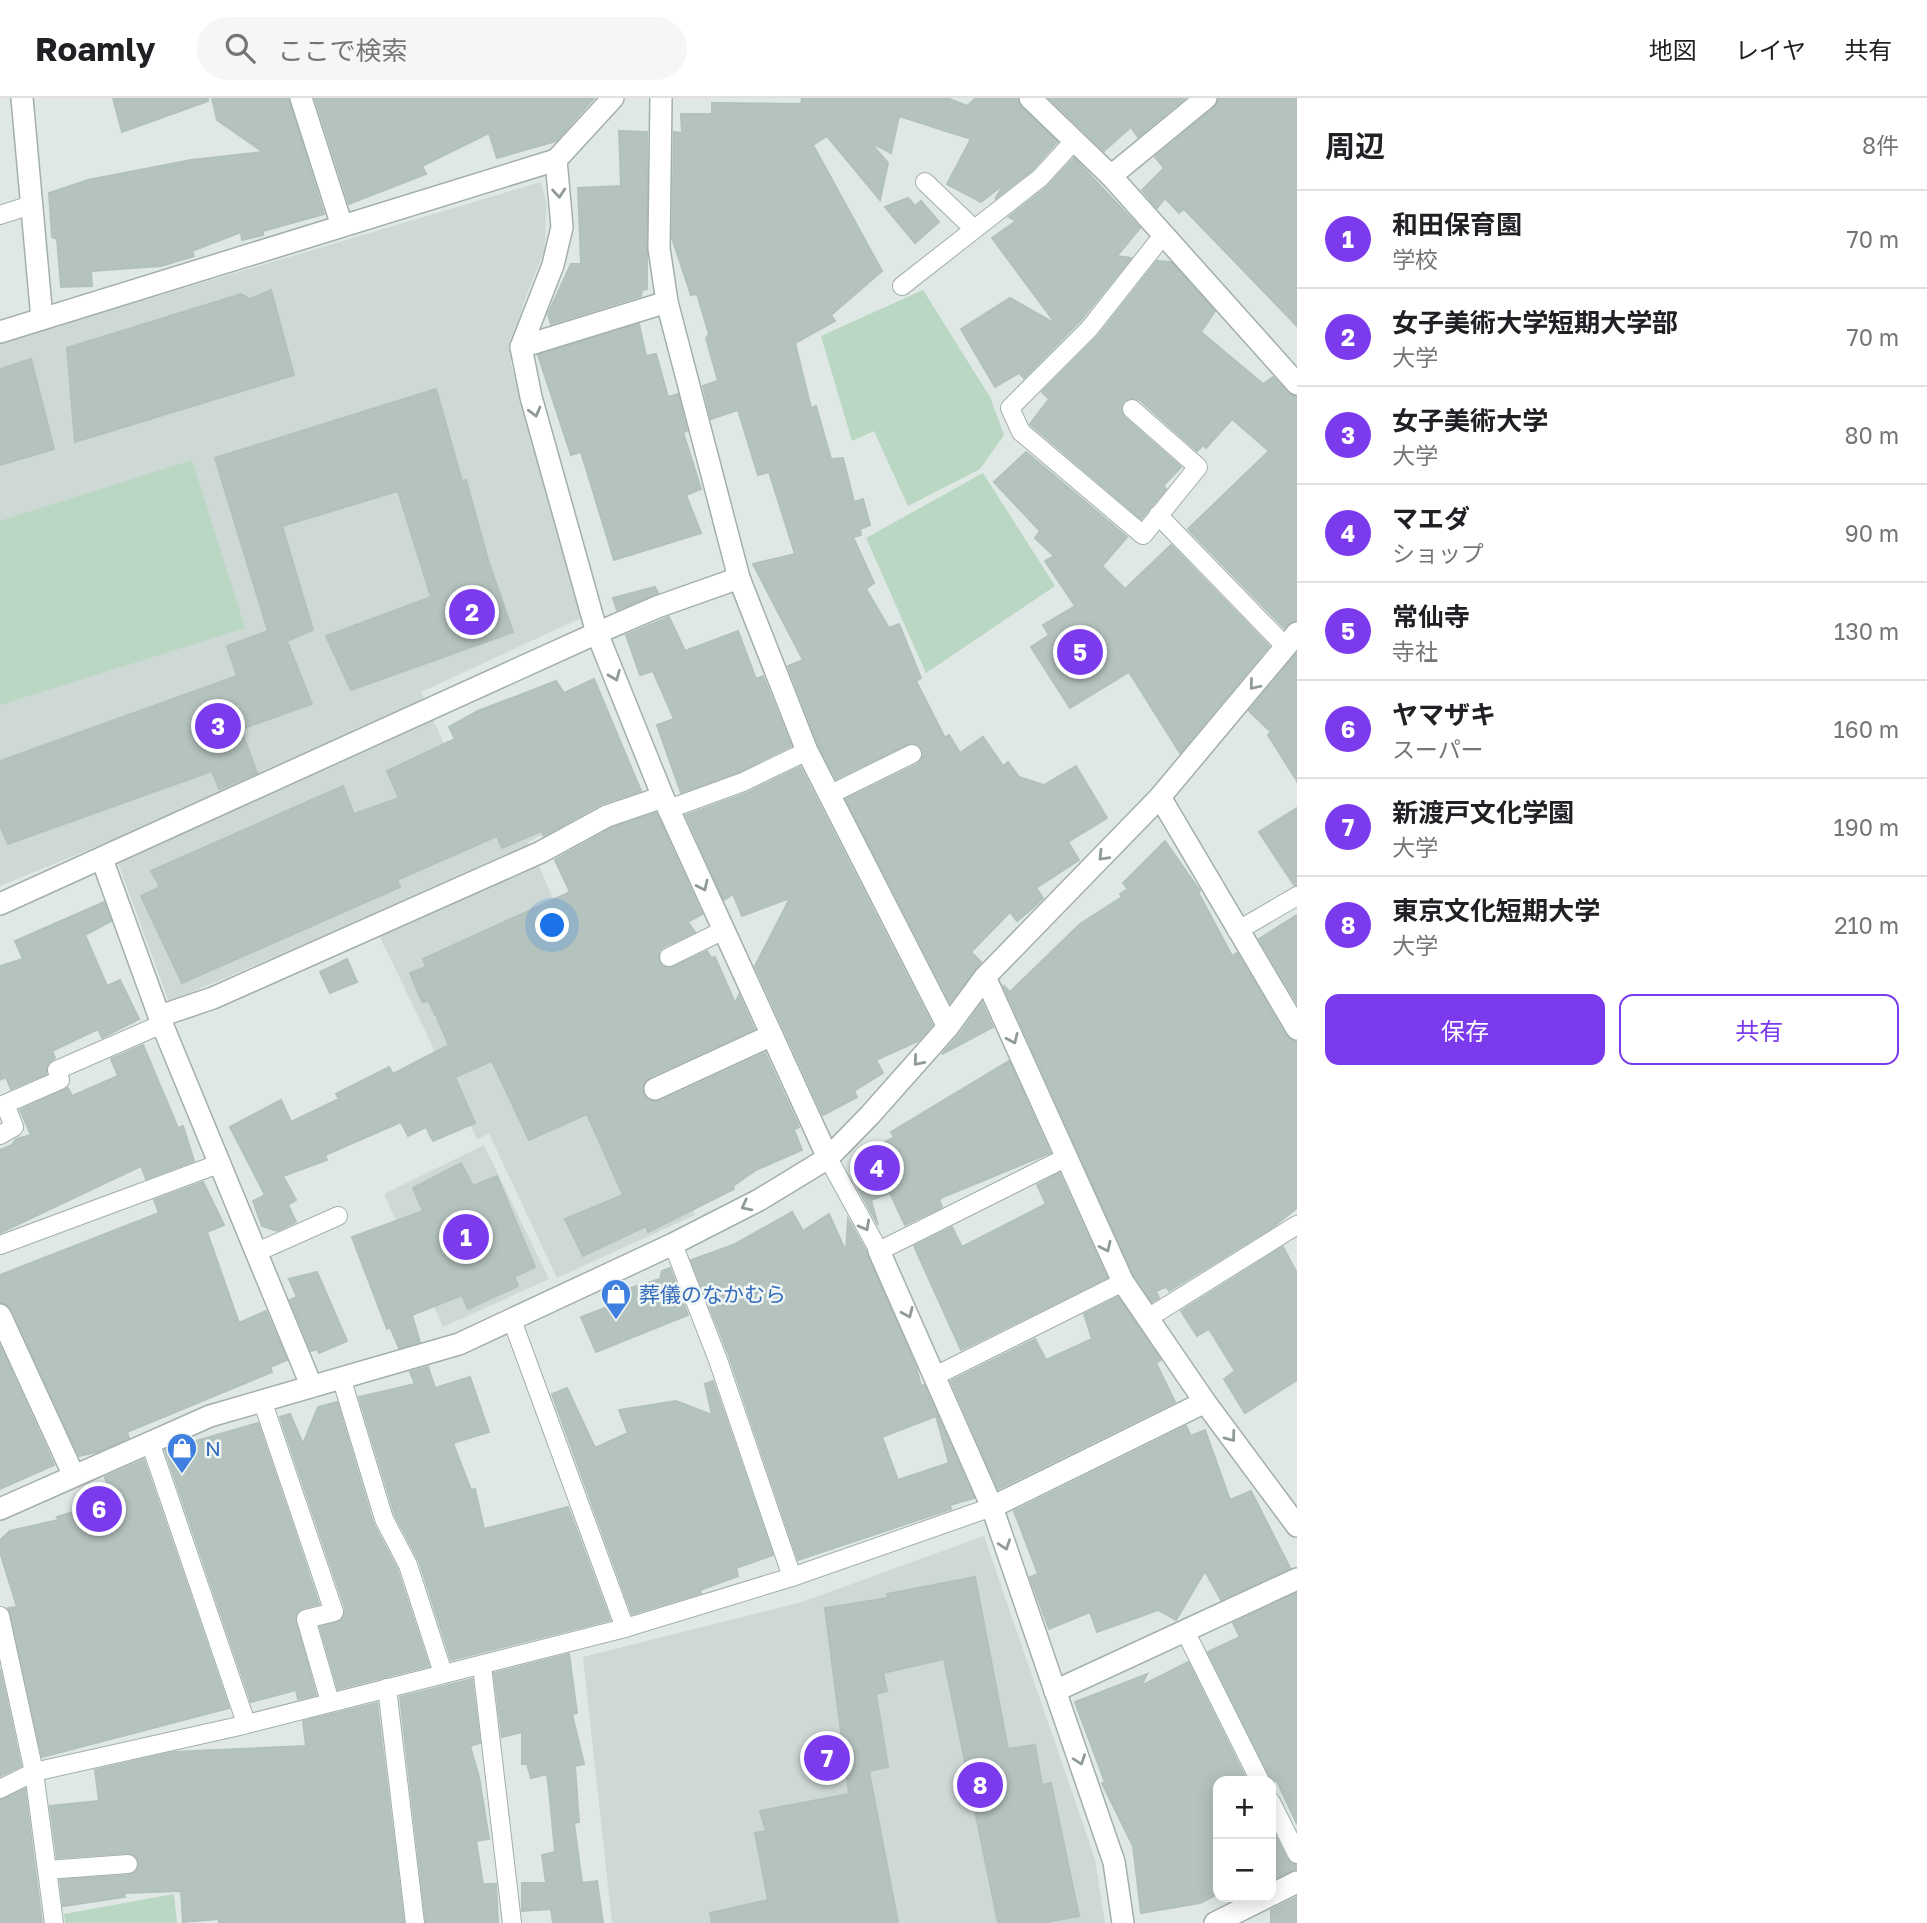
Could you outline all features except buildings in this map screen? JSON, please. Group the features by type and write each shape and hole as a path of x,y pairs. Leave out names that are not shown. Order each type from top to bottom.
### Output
{"street":[{"path":"22,98 42,319"},
{"path":"301,98 342,226"},
{"path":"0,332 556,160 613,98"},
{"path":"661,98 659,248 667,302 739,578 807,751 948,1027"},
{"path":"1030,98 1111,176 1297,384"},
{"path":"1111,176 1206,98"},
{"path":"556,160 562,227 553,265 521,347 531,397 597,633 666,803 828,1157"},
{"path":"521,347 667,302"},
{"path":"0,904 597,633 657,607 739,578"},
{"path":"0,1509 210,1416 459,1344 673,1244 759,1200 828,1157 870,1115 948,1027 985,977 1160,797 1291,640"},
{"path":"1160,797 1297,1029"},
{"path":"161,1020 541,852 607,816 666,803"},
{"path":"102,859 161,1020 311,1385"},
{"path":"985,977 1123,1282 1205,1402 1297,1526"},
{"path":"655,1089 772,1035"},
{"path":"879,1251 992,1507 1114,1862 1123,1923"},
{"path":"0,1315 74,1476"},
{"path":"992,1507 1205,1402"},
{"path":"1055,1691 1186,1633 1297,1579"},
{"path":"1276,1892 1297,1882"},
{"path":"1215,1923 1257,1902"}],"lane":[{"path":"902,286 1040,177 1073,142"},
{"path":"925,183 974,229"},
{"path":"0,215 32,205"},
{"path":"1132,410 1198,467 1143,536 1021,432 1010,408 1089,328 1164,234"},
{"path":"1158,516 1291,640"},
{"path":"666,803 743,782 807,751"},
{"path":"829,795 912,754"},
{"path":"1237,931 1297,896"},
{"path":"669,957 724,930"},
{"path":"0,1135 14,1127 5,1104 60,1080 57,1070 161,1020"},
{"path":"828,1157 879,1251 1065,1158"},
{"path":"0,1245 220,1163"},
{"path":"257,1252 338,1216"},
{"path":"1148,1318 1297,1225"},
{"path":"673,1244 718,1360 792,1577"},
{"path":"935,1376 1123,1282"},
{"path":"512,1320 625,1628"},
{"path":"341,1377 384,1520 408,1565 443,1673"},
{"path":"262,1400 334,1612 306,1619 330,1702"},
{"path":"150,1442 246,1723"},
{"path":"0,1789 34,1772 246,1723 443,1673 482,1667 625,1628 792,1577 992,1507"},
{"path":"0,1616 34,1772 54,1923"},
{"path":"1186,1633 1258,1776"},
{"path":"482,1667 512,1923"},
{"path":"387,1688 415,1923"},
{"path":"1276,1812 1297,1854"},
{"path":"47,1870 128,1864"}],"shaded area":[{"path":"541,182 546,202 545,249 525,299 512,343 511,364 581,618 421,692 466,793 552,761 577,817 528,842 695,1215 557,1278 489,1134 477,1139 370,916 169,1002 110,841 0,886 0,343"},
{"path":"484,1145 549,1279 443,1327 384,1194"},
{"path":"984,1536 1095,1859 1105,1923 612,1923 583,1657 802,1602"}],"green space":[{"path":"923,290 990,397 1004,435 980,469 908,506 874,431 852,441 821,336"},
{"path":"192,460 245,628 0,705 0,521"},
{"path":"983,473 1055,586 926,673 866,538"},
{"path":"174,1894 177,1923 65,1923 64,1914"}],"place":[{"name":"女子美術大学短期大学部","path":"472,612"},
{"name":"常仙寺","path":"1080,652"},
{"name":"女子美術大学","path":"218,726"},
{"name":"マエダ","path":"877,1168"},
{"name":"和田保育園","path":"466,1237"},
{"name":"葬儀のなかむら","path":"616,1321"},
{"name":"N","path":"182,1475"},
{"name":"ヤマザキ","path":"99,1509"},
{"name":"新渡戸文化学園","path":"827,1758"},
{"name":"東京文化短期大学","path":"980,1785"}]}
